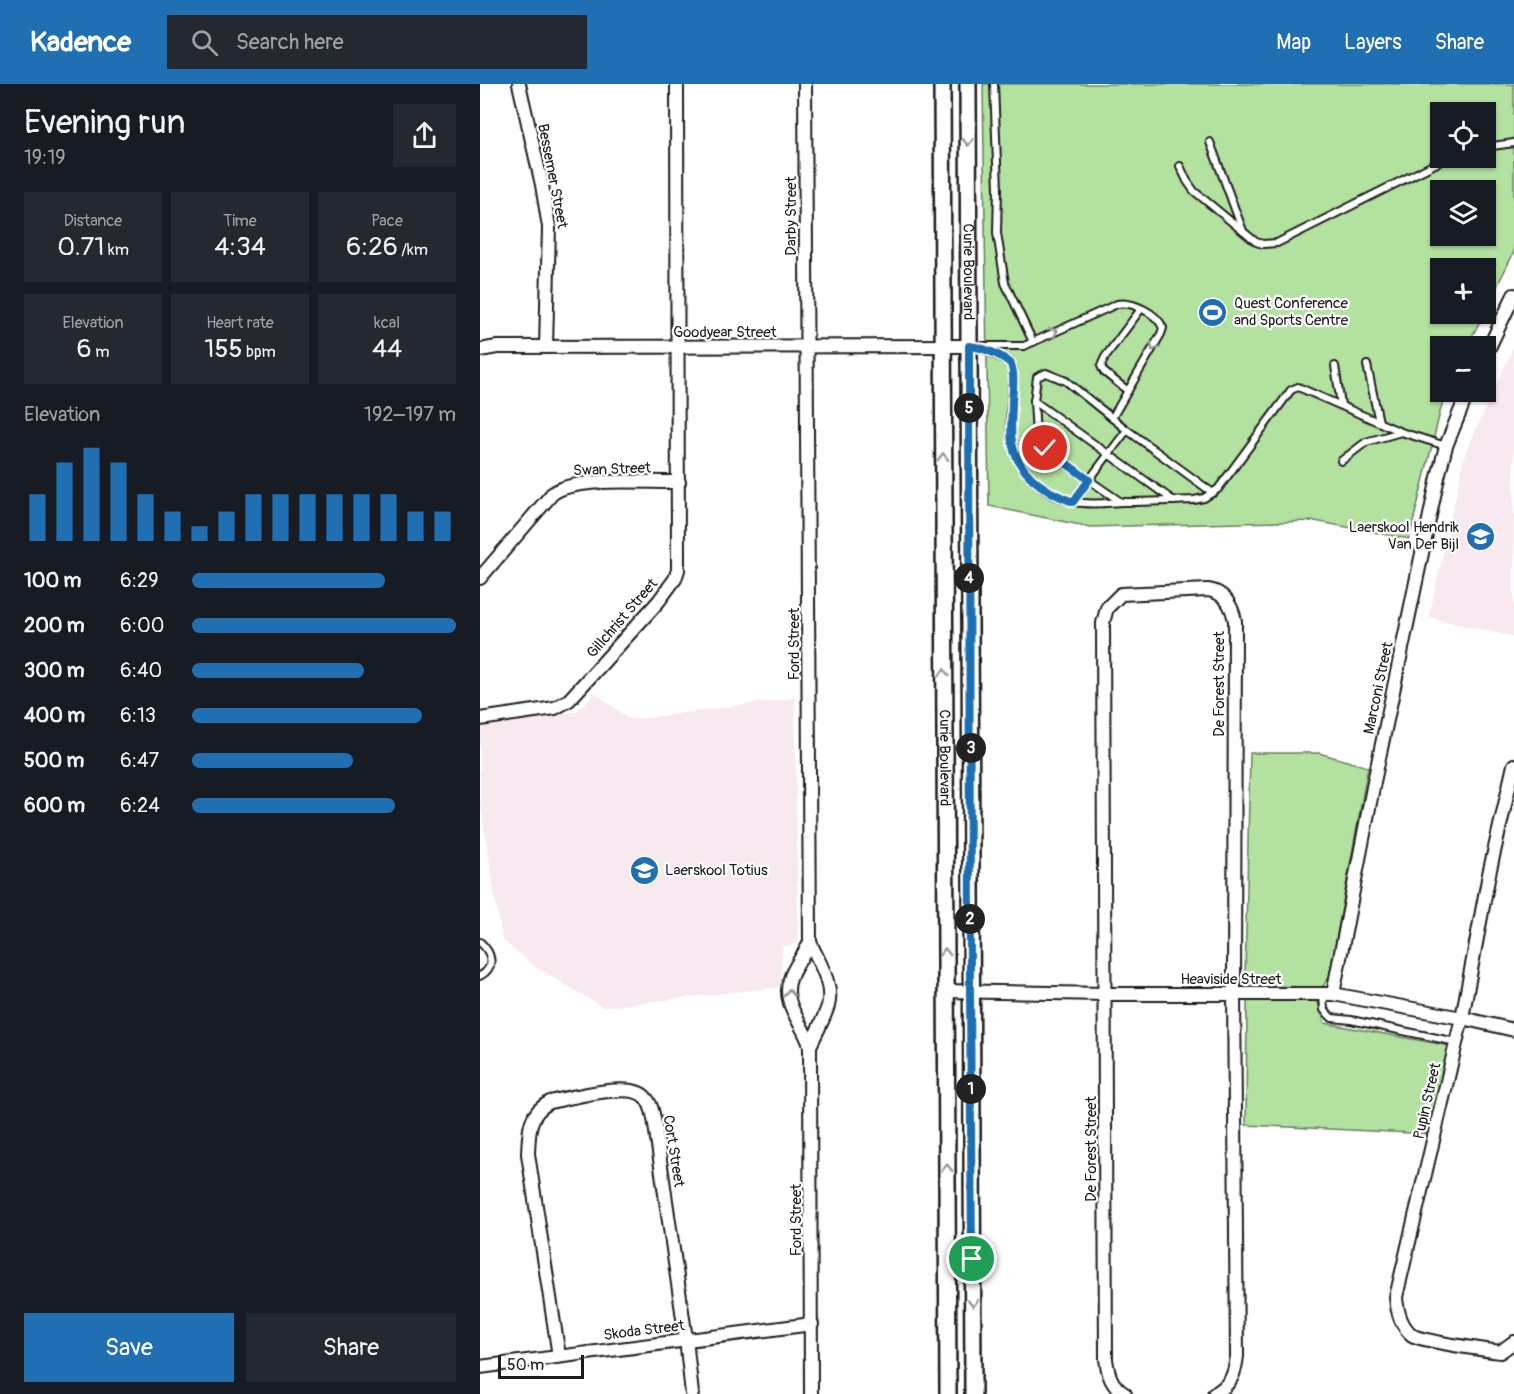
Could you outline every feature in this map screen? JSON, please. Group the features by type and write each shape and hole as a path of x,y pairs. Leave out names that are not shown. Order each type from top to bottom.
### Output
{"street":[{"name":"Bessemer Street","path":"519,84 549,227 546,347"},
{"path":"677,84 678,346"},
{"name":"Darby Street","path":"805,84 807,347"},
{"name":"Curie Boulevard","path":"942,84 948,1389"},
{"name":"Curie Boulevard","path":"968,84 973,346 969,497 973,1389"},
{"path":"1495,336 1514,295"},
{"name":"Gillchrist Street","path":"480,719 562,705 658,602 675,579 679,564 678,346"},
{"name":"Goodyear Street","path":"480,350 497,347 973,346"},
{"name":"Ford Street","path":"807,347 810,942 826,978 830,994 827,1008 810,1046 811,1394"},
{"name":"Marconi Street","path":"1328,994 1446,446 1464,402"},
{"name":"Swan Street","path":"480,578 552,494 562,487 583,483 679,482"},
{"path":"943,499 969,497"},
{"name":"De Forest Street","path":"1125,1394 1112,1382 1106,1359 1103,623 1113,600 1121,594 1208,590 1226,599 1231,606 1235,621 1234,993 1237,1356 1231,1382 1214,1394"},
{"name":"Pupin Street","path":"1514,765 1489,874 1457,1042 1396,1297 1397,1312 1408,1331 1415,1337 1500,1352 1514,1342"},
{"path":"944,793 971,791"},
{"name":"Ford Street","path":"810,942 803,958 792,973 787,990 793,1010 810,1046"},
{"name":"Heaviside Street","path":"945,991 1328,994 1462,1018 1514,1030"},
{"name":"Cort Street","path":"559,1356 528,1154 532,1118 543,1105 550,1102 615,1091 637,1091 651,1104 667,1200 692,1394"},
{"path":"947,1202 972,1202"},
{"name":"Skoda Street","path":"480,1367 812,1324"},
{"path":"948,1389 973,1389"}],"lane":[{"path":"994,84 998,189 997,234 1005,283 1033,342"},
{"path":"1210,142 1244,232"},
{"path":"1496,145 1514,143"},
{"path":"1180,166 1194,191 1244,232 1263,244 1277,243 1430,166"},
{"path":"973,346 1019,347 1117,304 1128,303 1141,309 1155,317 1163,328 1112,418"},
{"path":"1128,392 1104,372 1101,366 1105,357 1141,309"},
{"path":"973,346 1008,361 1013,368 1012,444 1021,465 1027,474 1039,484 1061,498 1073,502 1194,500 1213,493 1293,388 1298,387 1401,432 1446,446"},
{"path":"1367,365 1378,422"},
{"path":"1335,366 1341,405"},
{"path":"1121,502 1048,452 1041,442 1035,429 1034,401 1038,377 1046,373 1066,381 1127,430 1213,493"},
{"path":"1034,401 1110,453 1174,501"},
{"path":"1073,502 1127,430"},
{"path":"1341,461 1366,442 1401,432"},
{"path":"480,942 488,952 491,961 488,970 480,976"},
{"path":"1328,994 1324,1010 1332,1018 1457,1042"}],"shaded area":[{"name":"Laerskool Hendrik Van Der Bijl","path":"1514,346 1514,637 1429,617 1465,454 1489,402 1496,402 1496,386"},
{"name":"Laerskool Totius","path":"595,693 631,720 795,698 798,944 783,946 779,987 603,1007 537,968 502,940 480,801 480,727 577,711"}],"green space":[{"name":"Quest Conference and Sports Centre","path":"983,84 1514,84 1514,252 1496,288 1496,258 1430,258 1430,324 1478,324 1472,336 1430,336 1430,402 1443,402 1409,539 1315,521 1090,527 989,506"},
{"path":"1250,753 1319,753 1368,767 1329,978 1323,986 1317,989 1256,989 1249,985 1245,976"},
{"path":"1247,1000 1317,1000 1325,1023 1450,1046 1432,1134 1246,1125"}],"place":[{"name":"Quest Conference and Sports Centre","path":"1213,312"},
{"name":"Laerskool Hendrik Van Der Bijl","path":"1480,536"},
{"name":"Laerskool Totius","path":"644,870"}],"route":[{"path":"972,1259 969,346 977,346 1004,358 1011,364 1013,368 1012,444 1018,459 1034,481 1061,498 1073,502 1089,480 1045,448"}]}
